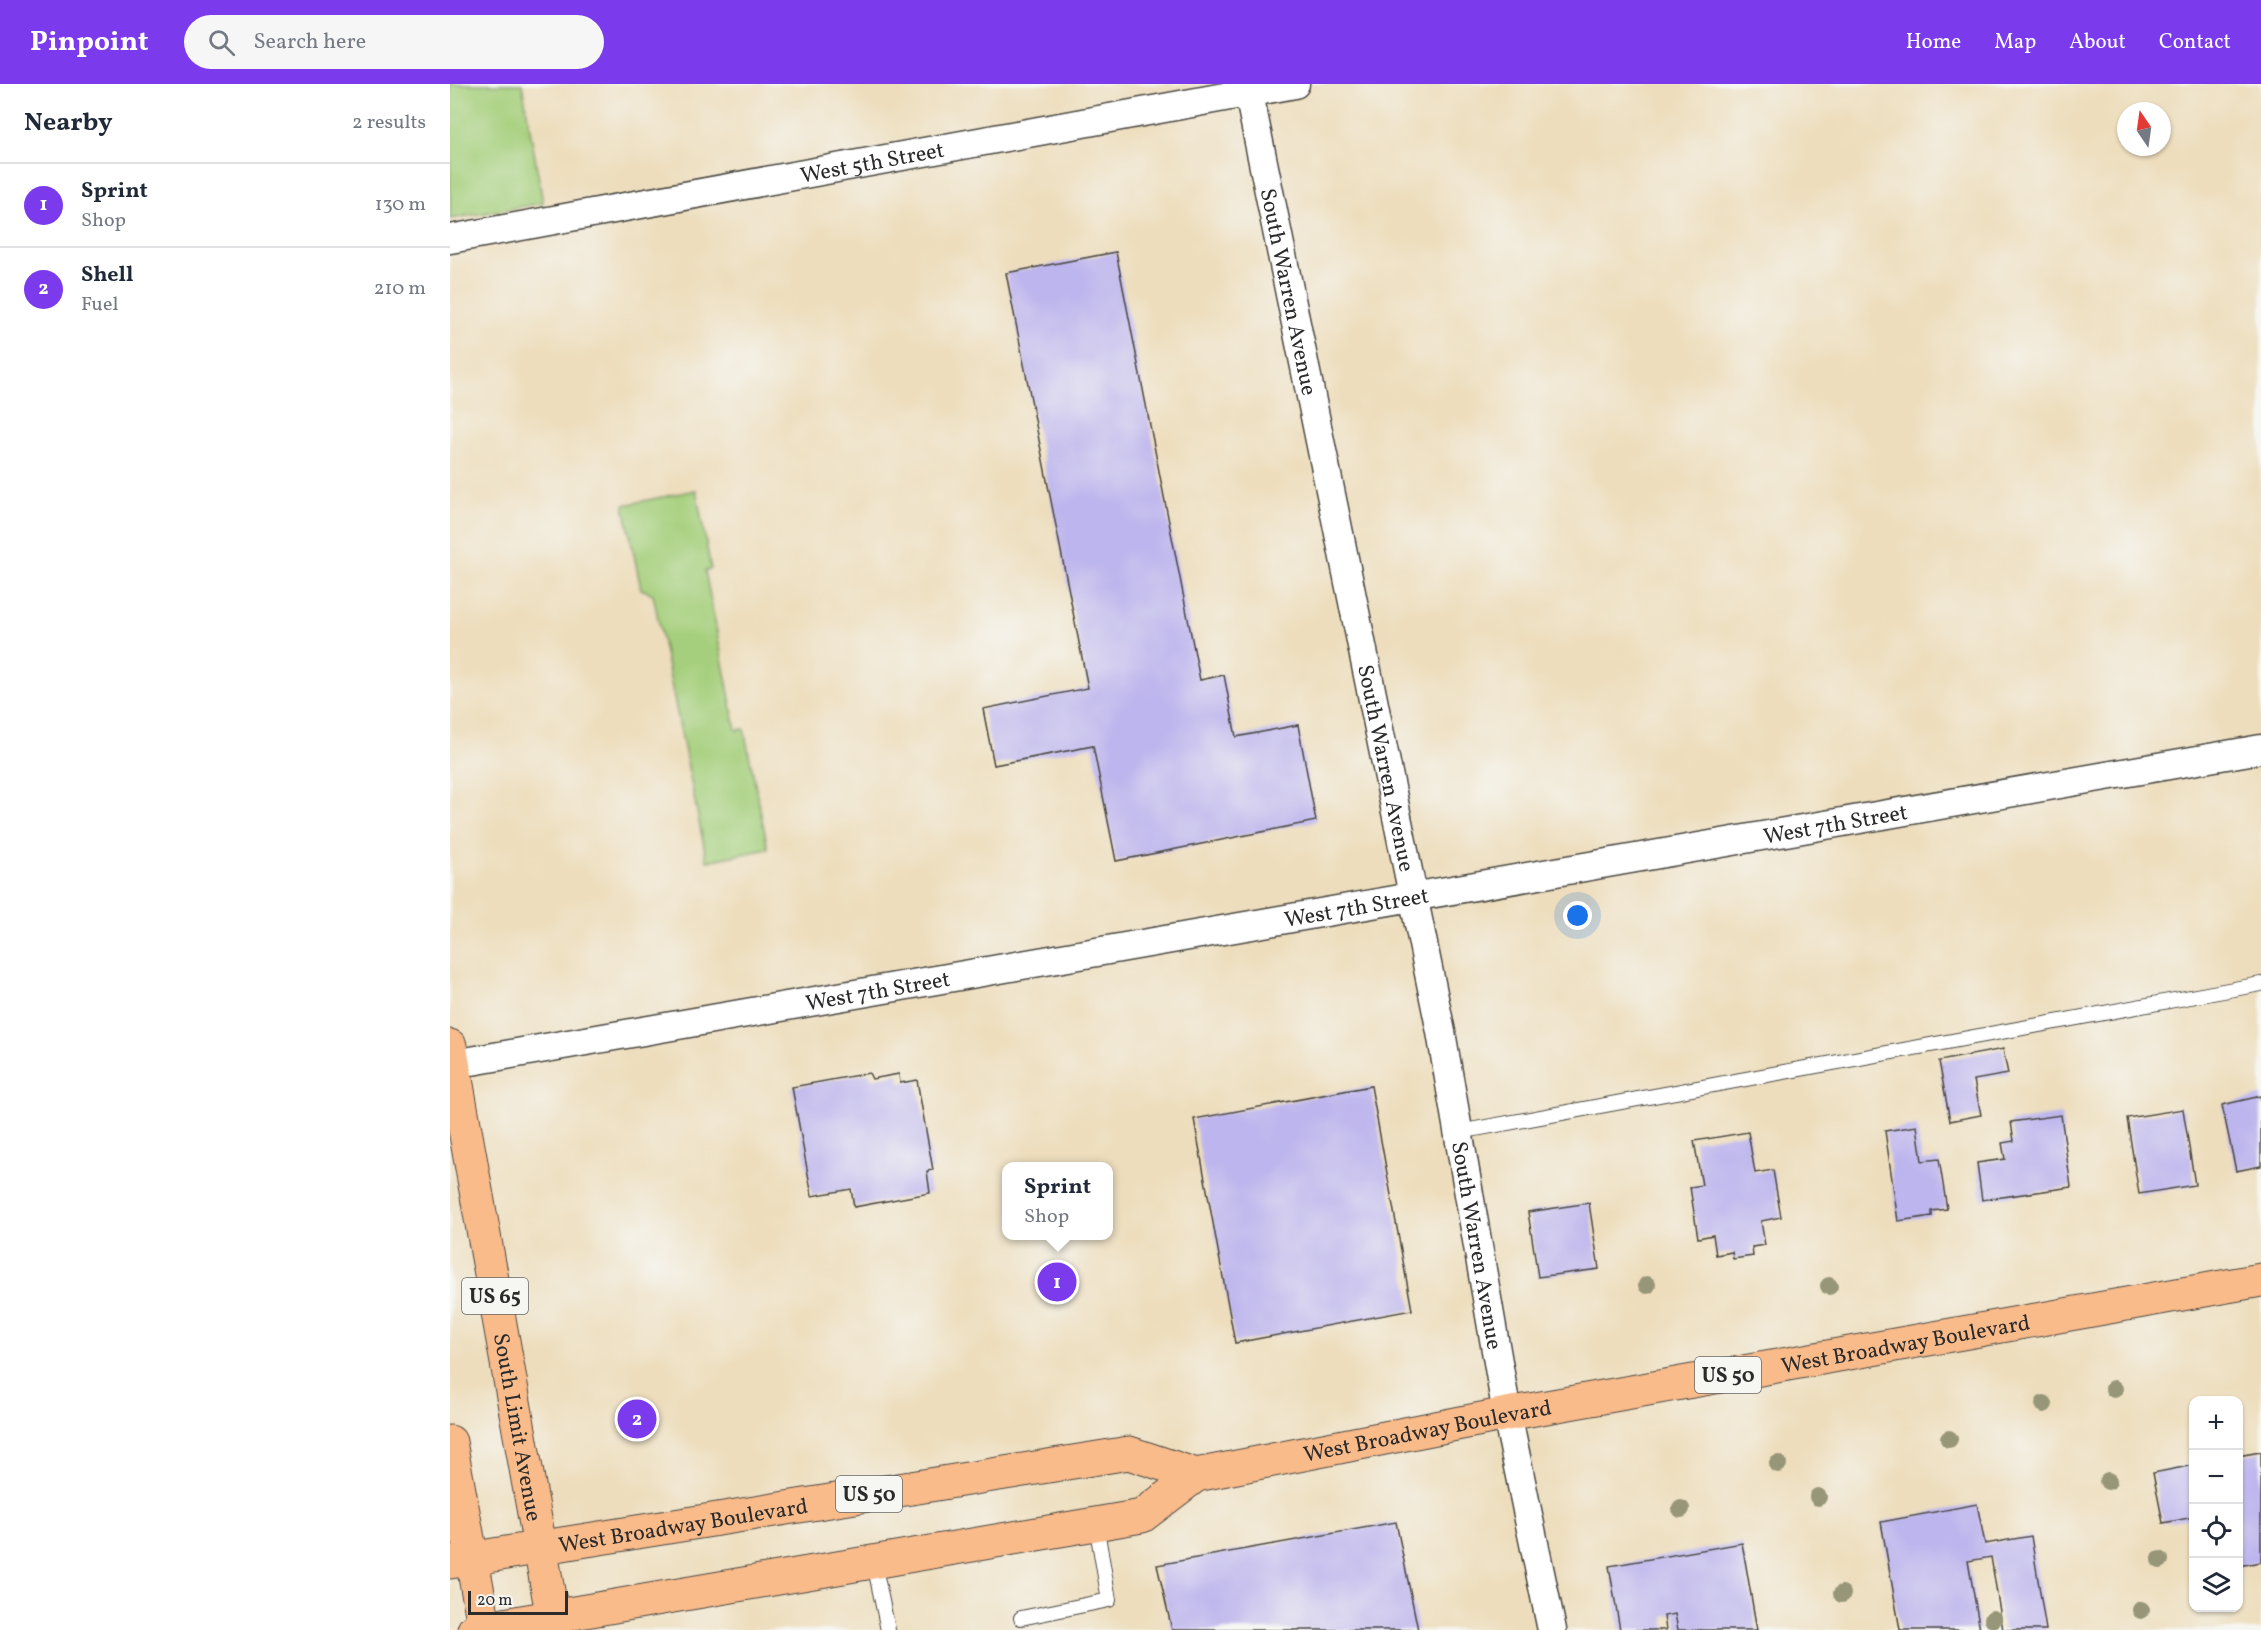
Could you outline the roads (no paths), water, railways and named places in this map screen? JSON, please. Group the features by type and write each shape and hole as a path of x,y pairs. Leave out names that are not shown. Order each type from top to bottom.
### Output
{"highway":[{"name":"South Limit Avenue","path":"452,1055 553,1623"},
{"name":"West Broadway Boulevard","path":"481,1629 553,1623 1142,1516 1196,1475 1507,1414 2261,1280"},
{"path":"450,1442 461,1560 481,1629"},
{"name":"West Broadway Boulevard","path":"461,1560 1129,1453 1196,1475"}],"street":[{"name":"West 5th Street","path":"450,239 1248,88 1295,84"},
{"name":"South Warren Avenue","path":"1248,88 1415,898 1459,1132 1507,1414 1552,1630"},
{"name":"West 7th Street","path":"452,1055 1415,898 2261,749"}],"lane":[{"path":"1459,1132 2261,984"},
{"path":"1020,1618 1108,1600 1096,1524"},
{"path":"874,1563 888,1630"}],"place":[{"name":"Sprint","path":"1057,1282"},
{"name":"Shell","path":"637,1419"}]}
